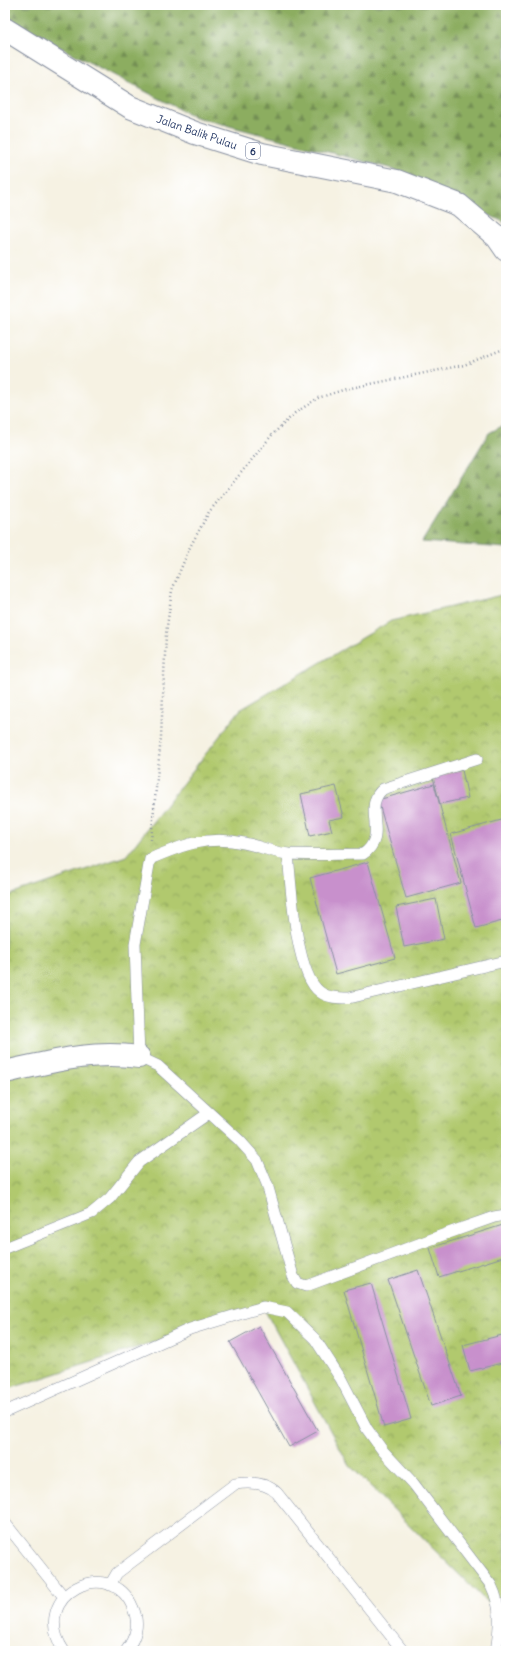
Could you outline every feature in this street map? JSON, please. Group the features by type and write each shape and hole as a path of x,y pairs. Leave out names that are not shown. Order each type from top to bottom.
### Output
{"main road":[{"name":"Jalan Balik Pulau","path":"5,29 130,107 195,133 262,154 397,181 458,205 497,237 506,250"},
{"path":"5,1072 86,1055 121,1054 139,1057"}],"lane":[{"path":"477,759 383,790 378,794 375,802 376,840 372,848 363,854 288,854 242,843 208,840 179,847 150,859 136,944 139,1057 158,1066 239,1140 257,1160 267,1184 293,1276 297,1284 306,1286 440,1236 494,1217 506,1215"},
{"path":"288,854 298,942 310,982 320,992 332,997 349,998 506,961"},
{"path":"5,1248 92,1213 110,1198 139,1162 209,1112"},
{"path":"5,1412 190,1329 263,1307 287,1312 315,1339 341,1379 367,1429 383,1451 413,1483 491,1585 498,1601 501,1619 496,1651"},
{"path":"110,1585 117,1573 235,1484 248,1482 272,1488 277,1493 403,1651"},
{"path":"5,1523 64,1597"},
{"path":"64,1651 57,1640 54,1628 55,1614 64,1597 70,1591 82,1584 96,1582 110,1585 122,1592 131,1603 136,1616 137,1630 133,1642 126,1651"}],"path":[{"path":"150,859 161,737 166,634 172,590 190,547 209,512 272,435 295,413 318,398 346,389 464,365 506,348"}],"green space":[{"path":"5,5 506,5 506,223 389,168 195,117 11,22 5,18"},
{"path":"506,424 506,548 422,542 489,433"},
{"path":"506,594 506,1621 349,1465 263,1307 5,1390 5,897 126,856 240,710 391,621"}],"building":[{"path":"462,770 468,798 440,804 433,777"},
{"path":"434,784 461,883 406,898 378,800"},
{"path":"336,786 344,817 329,820 332,831 310,836 301,794"},
{"path":"505,819 506,920 476,928 451,834"},
{"path":"368,862 395,958 336,974 310,878"},
{"path":"436,899 444,939 404,947 396,907"},
{"path":"506,1224 506,1256 439,1277 430,1248"},
{"path":"418,1270 461,1396 431,1406 388,1280"},
{"path":"371,1283 411,1419 384,1427 344,1290"},
{"path":"259,1326 318,1431 289,1447 230,1342"},
{"path":"506,1334 506,1362 470,1371 463,1345"},
{"path":"506,1435 506,1450 499,1442"}]}
